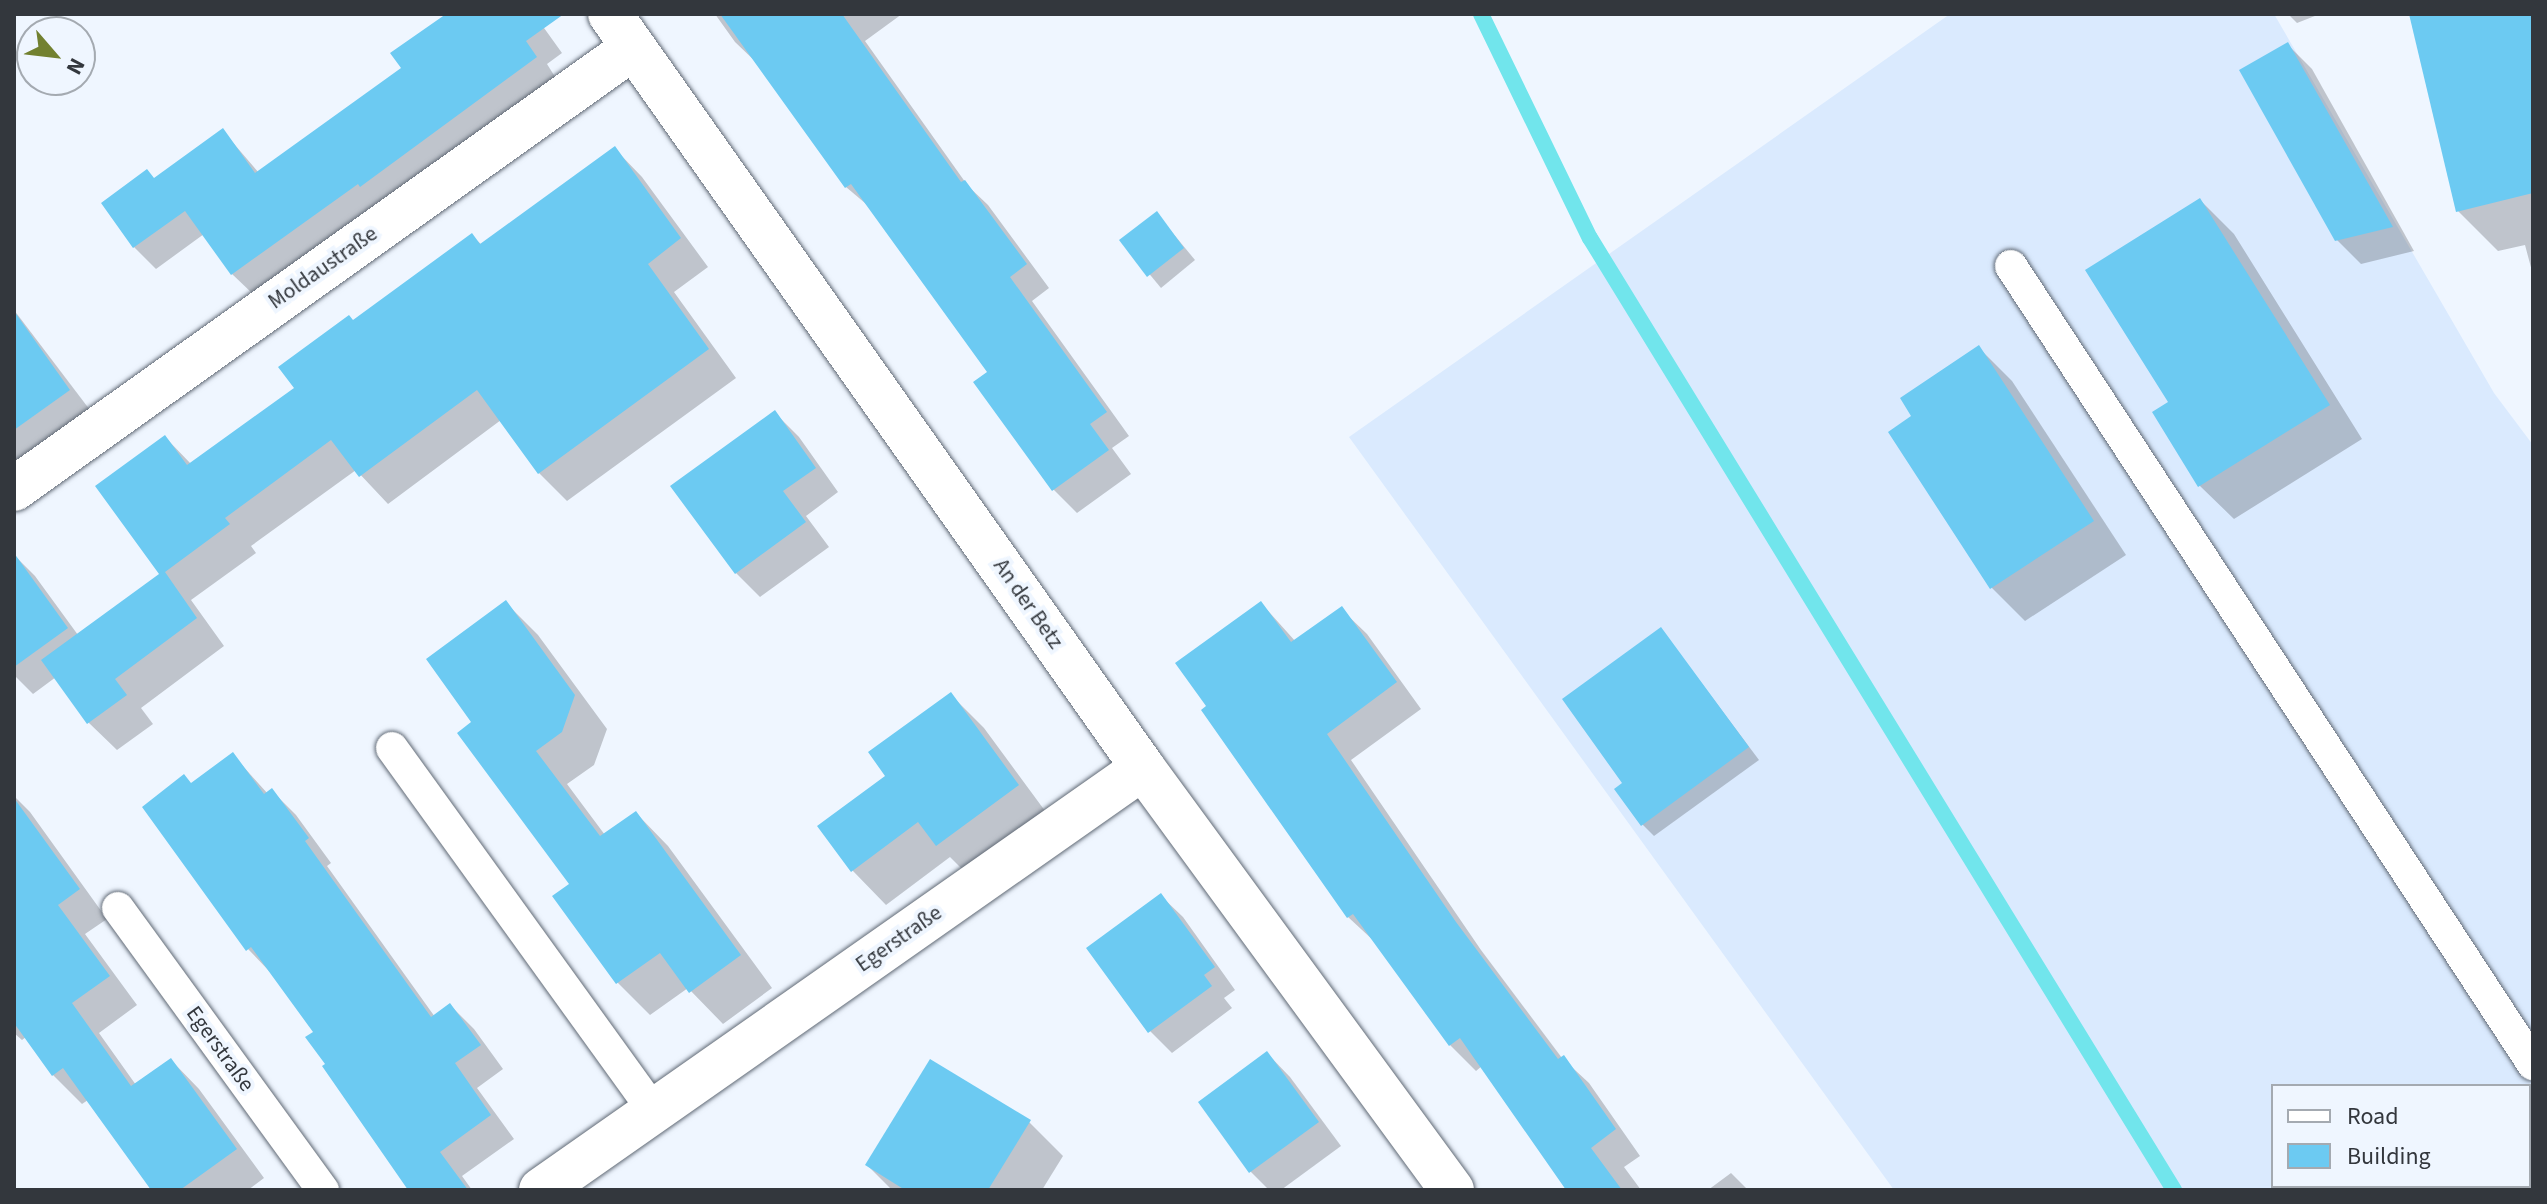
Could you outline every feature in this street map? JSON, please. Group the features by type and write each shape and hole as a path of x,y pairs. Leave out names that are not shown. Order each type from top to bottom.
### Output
{"street":[{"name":"Moldaustraße","path":"14,489 621,31"},
{"name":"An der Betz","path":"621,31 1143,768 1452,1190"},
{"name":"Egerstraße","path":"541,1190 1143,768"}],"lane":[{"path":"2011,266 2533,1064"},
{"path":"392,748 654,1111"},
{"name":"Egerstraße","path":"118,908 323,1190"}],"shaded area":[{"path":"1950,14 2274,14 2494,393 2533,445 2533,1190 1894,1190 1349,437"}],"building":[{"path":"446,14 564,14 526,41 537,57 360,187 358,184 231,275 185,211 133,248 101,203 147,169 154,178 223,128 255,173 401,68 390,53"},
{"path":"720,14 842,14 961,182 965,180 1027,264 1010,277 1107,412 1090,424 1109,450 1052,491 973,382 987,372 851,184 845,188"},
{"path":"2409,14 2533,14 2533,193 2456,212"},
{"path":"2288,42 2393,227 2335,241 2239,70"},
{"path":"615,146 681,238 648,264 709,349 538,474 477,390 359,477 331,440 225,518 230,524 165,572 197,618 115,679 127,695 87,724 41,660 159,574 95,486 165,435 187,465 294,388 278,367 349,315 353,320 472,233 480,244"},
{"path":"2200,198 2330,405 2198,487 2152,412 2168,402 2085,270"},
{"path":"1157,211 1184,248 1147,277 1119,240"},
{"path":"14,311 70,390 14,430"},
{"path":"1979,345 2094,521 1990,589 1888,432 1911,416 1900,398"},
{"path":"775,410 816,468 783,491 806,522 735,574 670,486"},
{"path":"14,553 68,628 14,667"},
{"path":"506,600 575,695 562,732 536,751 600,836 636,811 741,955 689,993 660,953 616,984 552,896 569,884 457,733 471,722 426,659"},
{"path":"1261,601 1291,642 1342,606 1397,682 1327,734 1456,922 1558,1059 1564,1055 1616,1129 1591,1148 1622,1190 1566,1190 1460,1038 1449,1046 1353,914 1347,918 1201,710 1206,706 1175,663"},
{"path":"1661,627 1749,747 1641,826 1614,789 1622,783 1562,699"},
{"path":"951,692 1019,785 936,846 918,822 851,872 817,826 885,776 868,752"},
{"path":"233,752 264,794 272,788 309,838 305,841 431,1017 450,1003 481,1045 455,1063 491,1115 440,1152 468,1190 408,1190 322,1066 325,1064 305,1037 313,1032 251,947 246,951 142,807 184,774 191,783"},
{"path":"14,798 80,889 58,905 110,976 72,1003 131,1086 171,1058 237,1149 180,1190 151,1190 63,1068 52,1076 14,1023"},
{"path":"1161,893 1215,967 1204,975 1212,986 1148,1033 1086,948"},
{"path":"1267,1051 1319,1122 1249,1173 1198,1102"},
{"path":"930,1059 1031,1120 988,1190 905,1190 865,1165"}],"waterway":[{"path":"1481,14 1590,238 2174,1190"}]}
